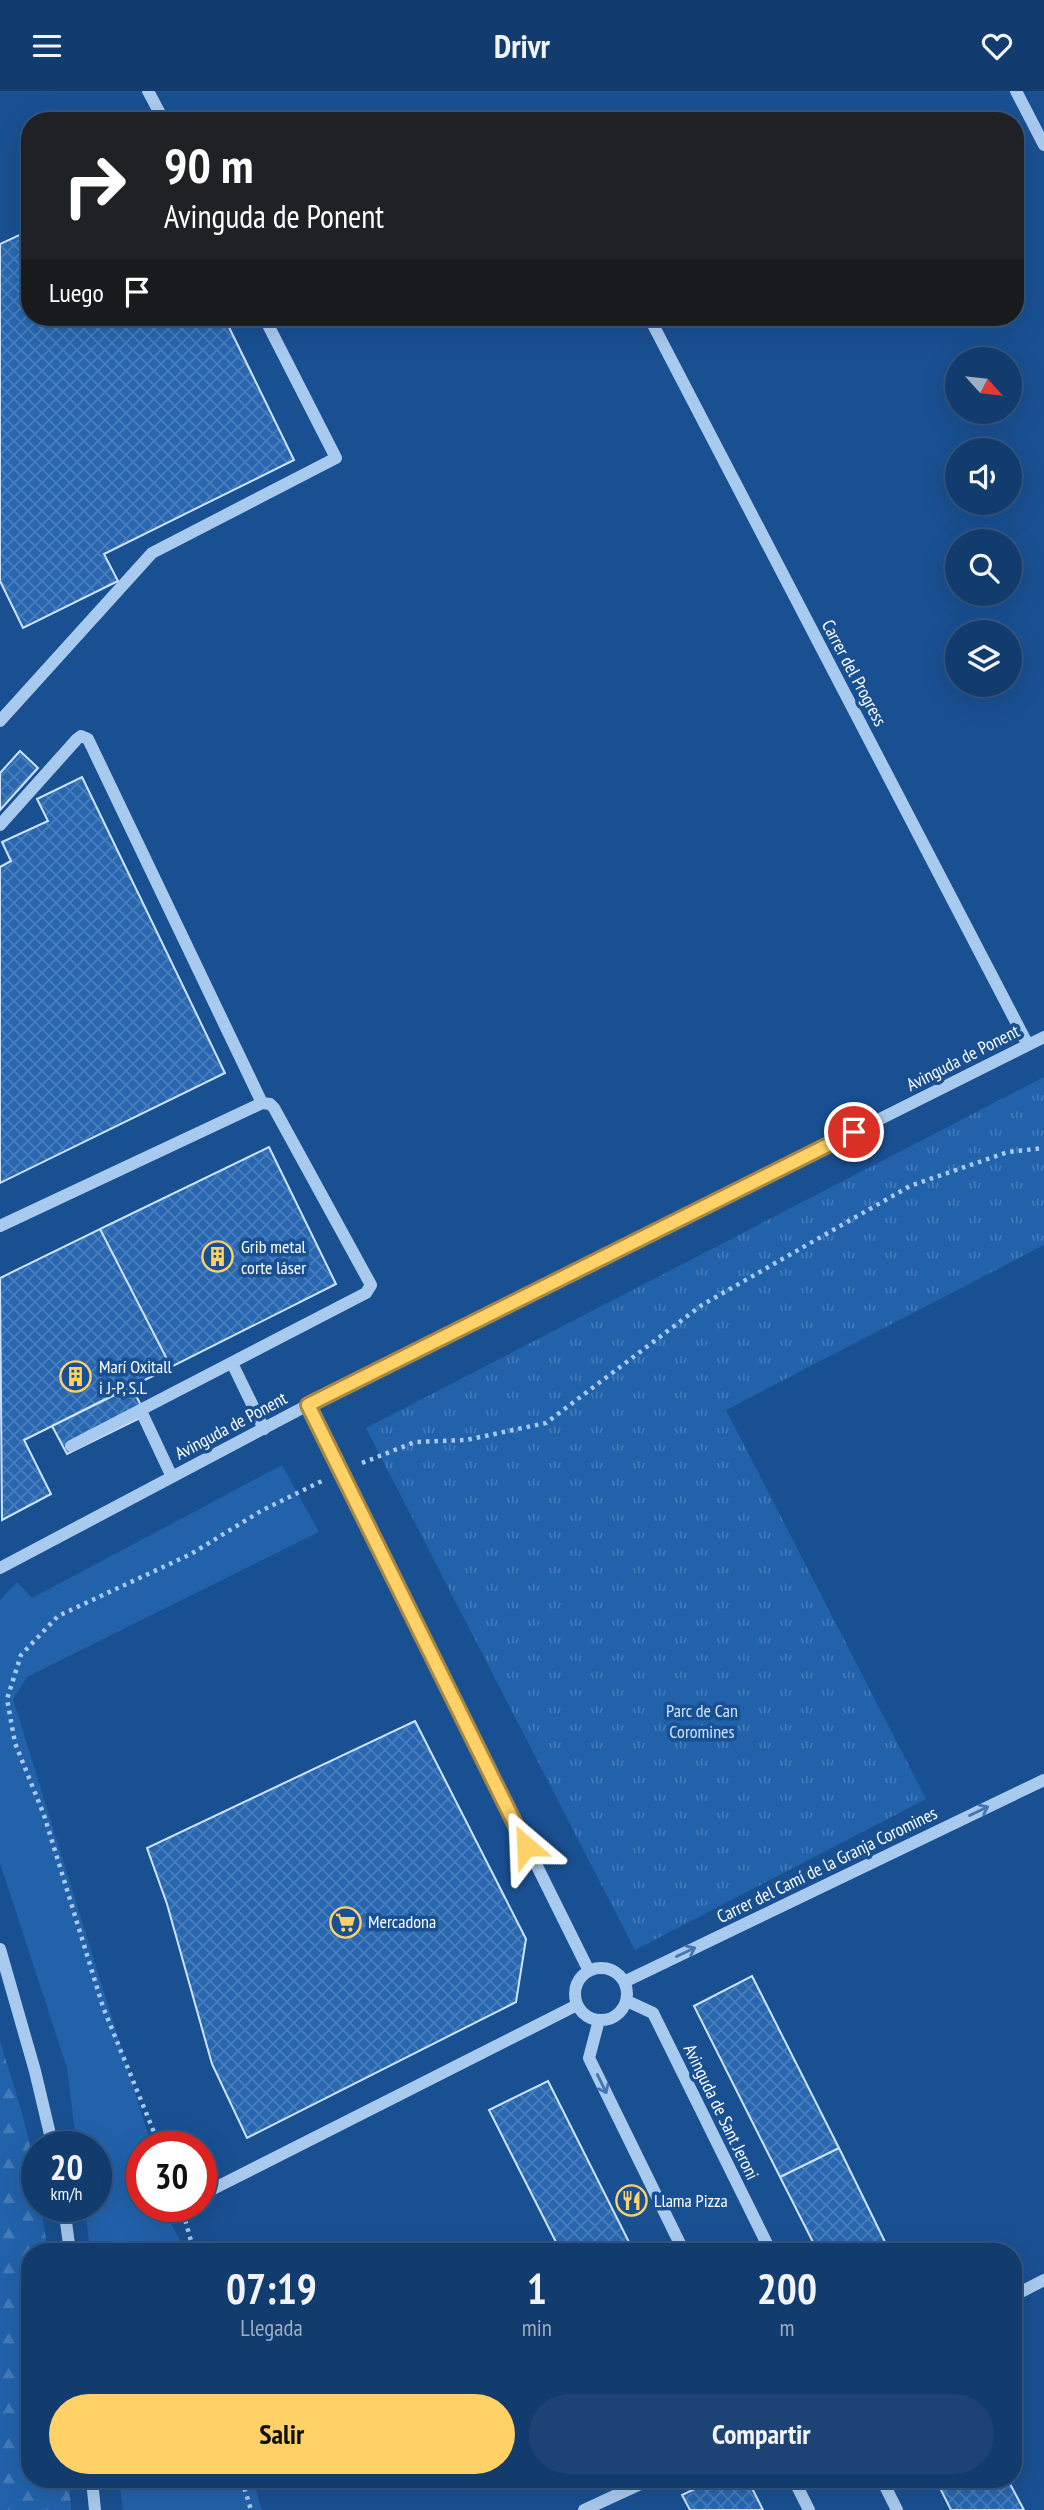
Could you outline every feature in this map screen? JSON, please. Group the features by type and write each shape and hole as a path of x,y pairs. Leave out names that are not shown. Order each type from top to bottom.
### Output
{"street":[{"path":"148,91 159,112"},
{"path":"1016,91 1044,145"},
{"path":"0,722 152,553 336,458 269,326"},
{"name":"Carrer del Progress","path":"654,326 1028,1045"},
{"path":"0,825 80,736 88,739 262,1103"},
{"name":"Avinguda de Ponent","path":"0,1568 308,1405 1044,1037"},
{"path":"0,1226 262,1103 270,1104 371,1285 366,1293 71,1446"},
{"path":"232,1363 264,1429"},
{"path":"308,1405 589,1971"},
{"path":"141,1411 172,1477"},
{"name":"Carrer del Camí de la Granja Coromines","path":"624,1982 1044,1780"},
{"path":"0,1949 49,2131"},
{"path":"597,1968 611,1970 624,1982 627,2001 619,2014 611,2019 590,2018 577,2005 577,1983 589,1971 597,1968"},
{"name":"Avinguda de Sant Jeroni","path":"627,2001 653,2013 767,2243"},
{"path":"217,2187 577,2005"},
{"path":"599,2020 589,2058 680,2243"},
{"path":"66,2222 69,2243"},
{"path":"1022,2291 1044,2280"},
{"path":"93,2488 95,2510"},
{"path":"584,2510 632,2488"},
{"path":"798,2488 809,2510"},
{"path":"886,2488 897,2510"}],"path":[{"path":"153,2131 103,2007 44,1815 15,1743 7,1699 21,1655 58,1616 191,1554 261,1511 341,1472 415,1442 466,1440 546,1423 702,1305 910,1186 1007,1152 1044,1148"},
{"path":"186,2222 192,2243"},
{"path":"244,2488 251,2510"}],"green space":[{"name":"Parc de Can Coromines","path":"1044,1077 1044,1245 726,1410 926,1799 635,1950 366,1428"},
{"path":"282,1465 319,1532 27,1677 13,1699 147,2131 126,2131 126,2222 170,2222 181,2243 89,2243 87,2222 112,2222 112,2131 75,2131 67,2068 0,1863 0,1600 17,1582 32,1598"},
{"path":"0,2041 27,2131 21,2131 21,2222 43,2222 47,2243 21,2243 21,2488 70,2488 71,2510 0,2510"},
{"path":"120,2488 255,2488 262,2510 123,2510"}],"building":[{"path":"21,234 21,326 228,326 294,460 104,554 118,581 23,628 0,581 0,244"},
{"path":"20,751 38,768 0,810 0,773"},
{"path":"82,777 225,1073 0,1183 0,867 11,861 2,842 48,821 37,799"},
{"name":"Grib metal corte láser","path":"269,1147 336,1284 171,1367 100,1229"},
{"name":"Marí Oxitall i J-P, S.L","path":"100,1229 171,1367 24,1440 51,1494 2,1520 0,1278"},
{"path":"131,1386 146,1415 67,1454 52,1426"},
{"name":"Mercadona","path":"415,1721 526,1939 516,2002 247,2138 212,2064 167,1904 147,1848"},
{"path":"752,1976 839,2148 780,2177 694,2006"},
{"path":"548,2081 629,2243 556,2243 489,2110"},
{"path":"839,2148 886,2243 813,2243 780,2177"},
{"path":"696,2488 752,2488 763,2510 690,2510 682,2495"},
{"path":"940,2488 1012,2488 1024,2510 951,2510"}],"place":[{"name":"Grib metal corte láser","path":"218,1257"},
{"name":"Marí Oxitall i J-P, S.L","path":"76,1377"},
{"name":"Mercadona","path":"345,1922"},
{"name":"Llama Pizza","path":"631,2201"}],"route":[{"path":"526,1846 308,1405 854,1132"}]}
